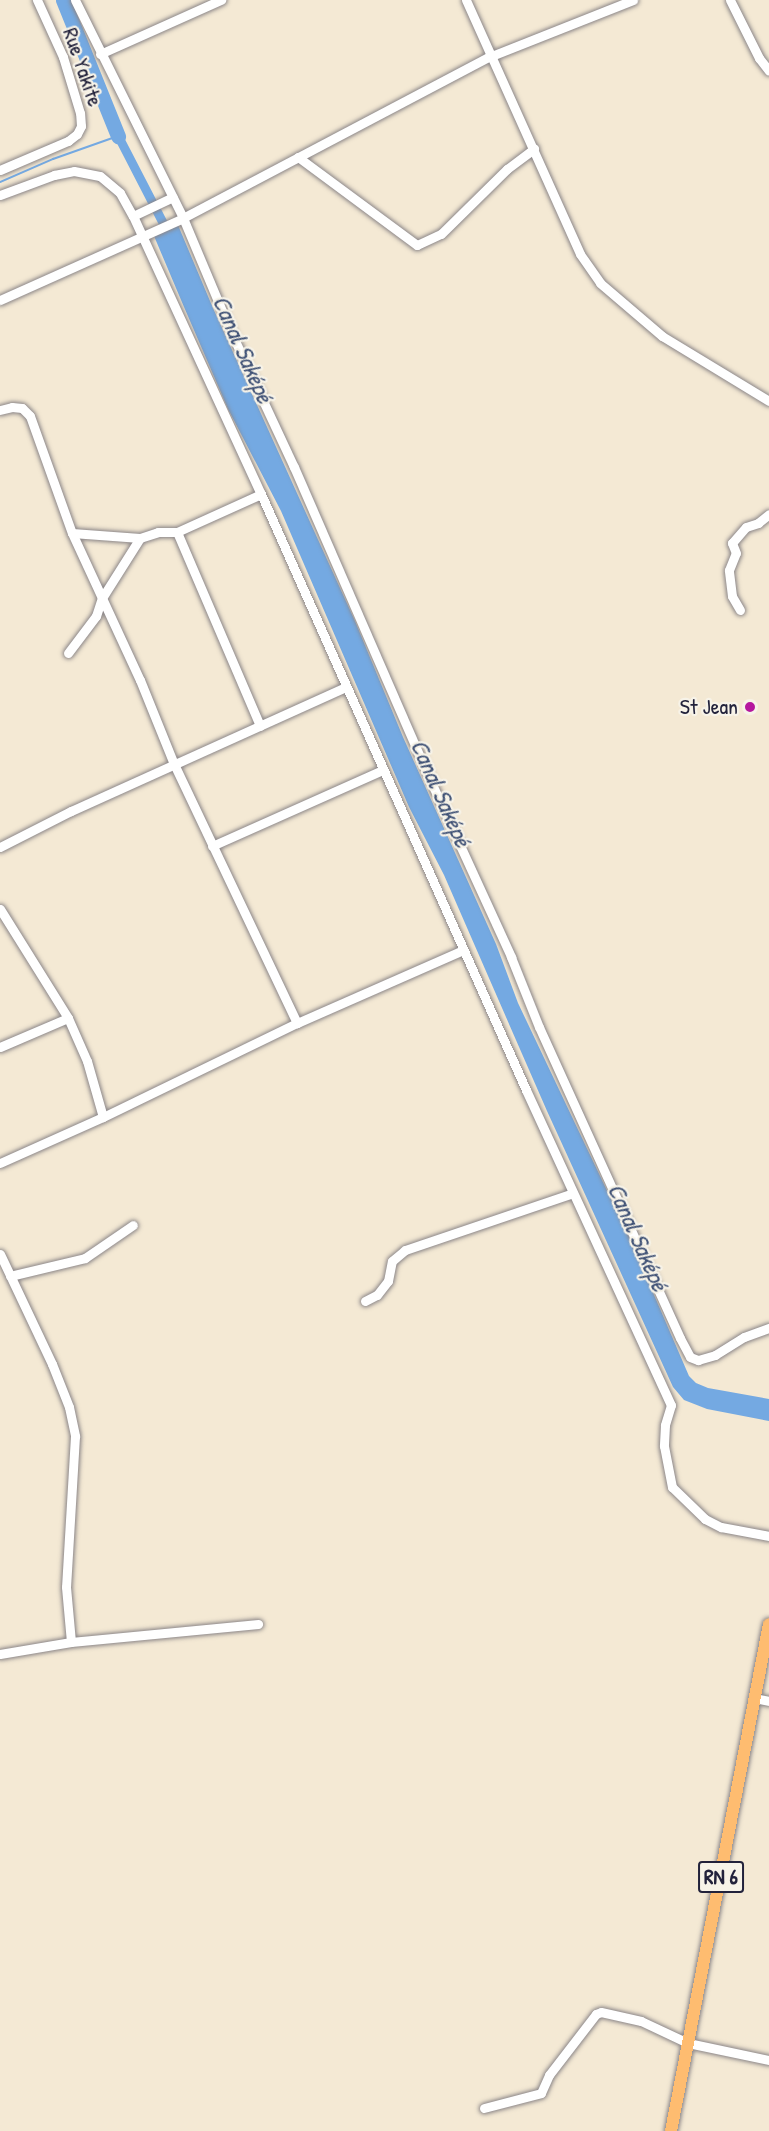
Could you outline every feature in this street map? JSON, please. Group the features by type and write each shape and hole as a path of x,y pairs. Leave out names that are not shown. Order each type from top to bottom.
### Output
{"main road":[{"name":"RN 6","path":"670,2131 769,1624"}],"street":[{"name":"Rue Yakite","path":"0,170 68,141 77,134 81,126 80,113 63,57 37,0"},
{"path":"75,0 183,218 511,957 544,1037 685,1348 690,1357 705,1358 744,1337 769,1328"},
{"path":"100,54 221,0"},
{"path":"466,0 489,57 534,149 580,254 600,283 662,336 769,401"},
{"path":"0,300 183,218 489,57 633,0"},
{"path":"730,0 759,58 769,71"},
{"path":"298,157 417,245 441,234 507,169 534,149"},
{"path":"0,195 54,175 74,171 100,176 120,193 134,216 261,494 463,950 671,1405 665,1425 664,1446 672,1487 705,1519 721,1527 769,1536"},
{"path":"134,216 173,197"},
{"path":"0,410 12,407 22,408 30,416 72,532 140,680 174,764 297,1023"},
{"path":"72,532 140,538 158,532 177,532 261,494"},
{"path":"740,610 732,596 729,570 736,553 732,543 746,527 759,523 769,514"},
{"path":"177,532 260,726"},
{"path":"68,653 96,616 102,598 140,538"},
{"path":"0,847 174,764 346,687"},
{"path":"212,846 383,770"},
{"path":"0,909 68,1018 87,1061 103,1117"},
{"path":"0,1162 103,1117 297,1023 463,950"},
{"path":"0,1047 68,1018"},
{"path":"365,1301 377,1295 388,1281 392,1261 405,1250 573,1193"},
{"path":"10,1276 85,1258 133,1225"},
{"path":"0,1254 3,1267 10,1276 52,1364 69,1407 75,1436 66,1587 71,1642"},
{"path":"0,1654 71,1642 258,1624"},
{"path":"754,1698 769,1701"},
{"path":"484,2108 541,2093 549,2075 596,2014 601,2012 641,2021 688,2043 769,2060"}],"water":[{"path":"178,225 213,308 355,621 403,737 496,944 518,1003 630,1239 689,1376 696,1383 708,1388 769,1399 769,1421 707,1409 684,1400 673,1387 547,1111 444,875 409,807 281,511 228,409 184,307 154,236"}],"waterway":[{"path":"63,0 118,136"},
{"path":"0,182 53,159 118,136"},
{"name":"Canal Saképé","path":"118,136 168,233"}],"place":[{"name":"St Jean","path":"750,707"}]}
